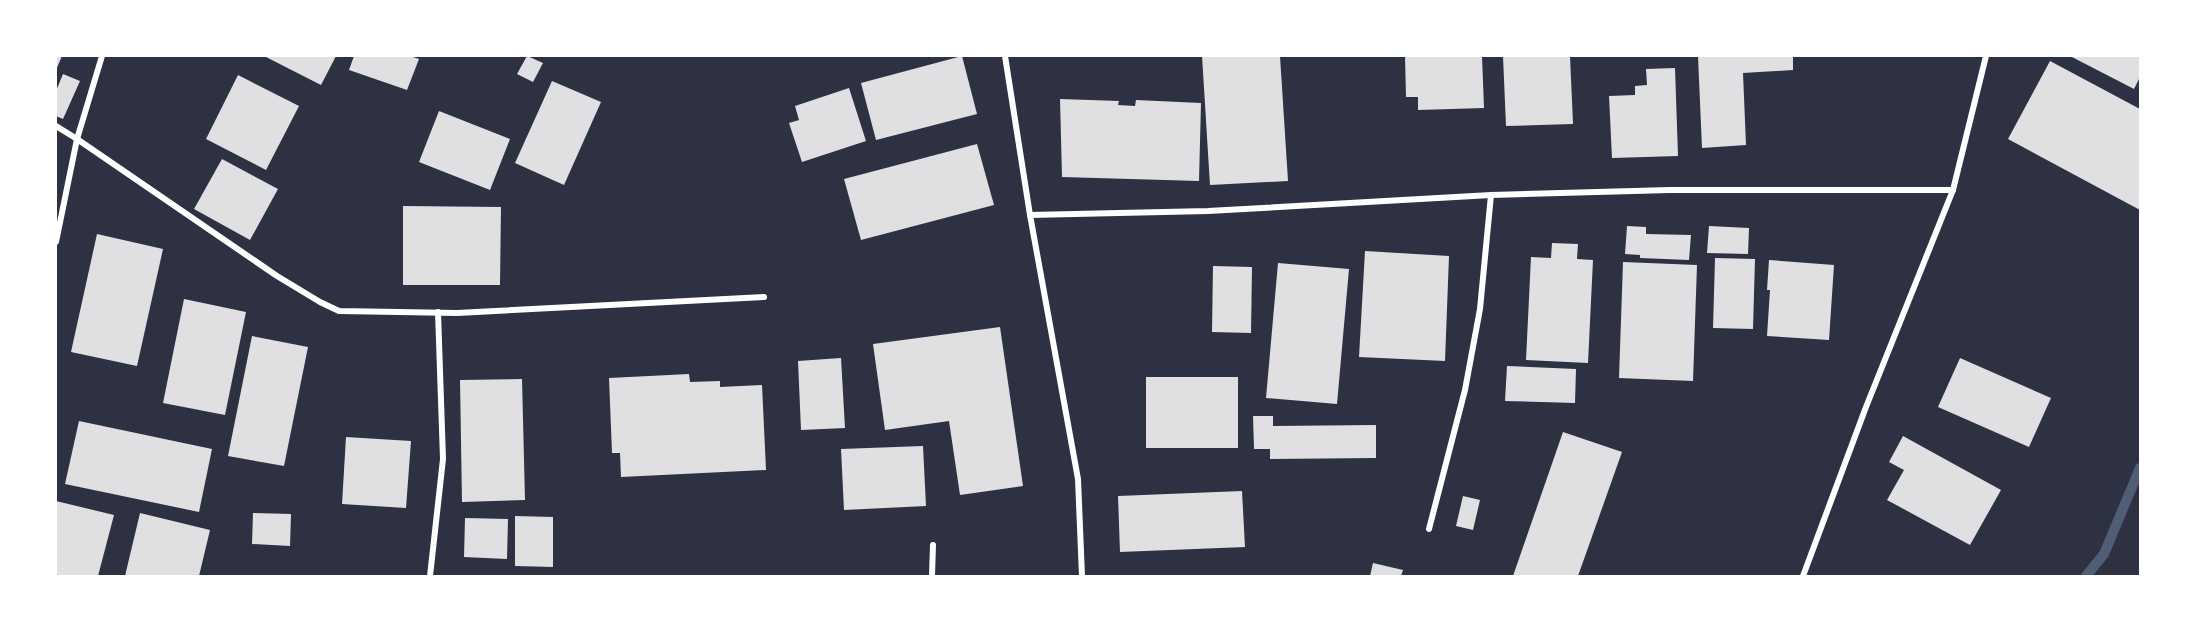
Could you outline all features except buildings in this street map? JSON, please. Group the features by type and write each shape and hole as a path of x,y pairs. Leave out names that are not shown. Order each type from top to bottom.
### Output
{"street":[{"path":"56,242 77,138 102,56"},
{"path":"1005,56 1030,215 1078,479 1082,576"},
{"path":"1803,576 1866,407 1953,190 1986,56"},
{"path":"56,126 77,138 217,235 320,302 339,311 438,312 764,297"},
{"path":"1030,215 1208,211 1491,195 1670,190 1953,190"},
{"path":"1429,529 1465,390 1480,309 1491,195"},
{"path":"430,576 442,459 438,312"},
{"path":"932,576 933,545"}],"waterway":[{"path":"2086,576 2104,554 2140,468"}]}
